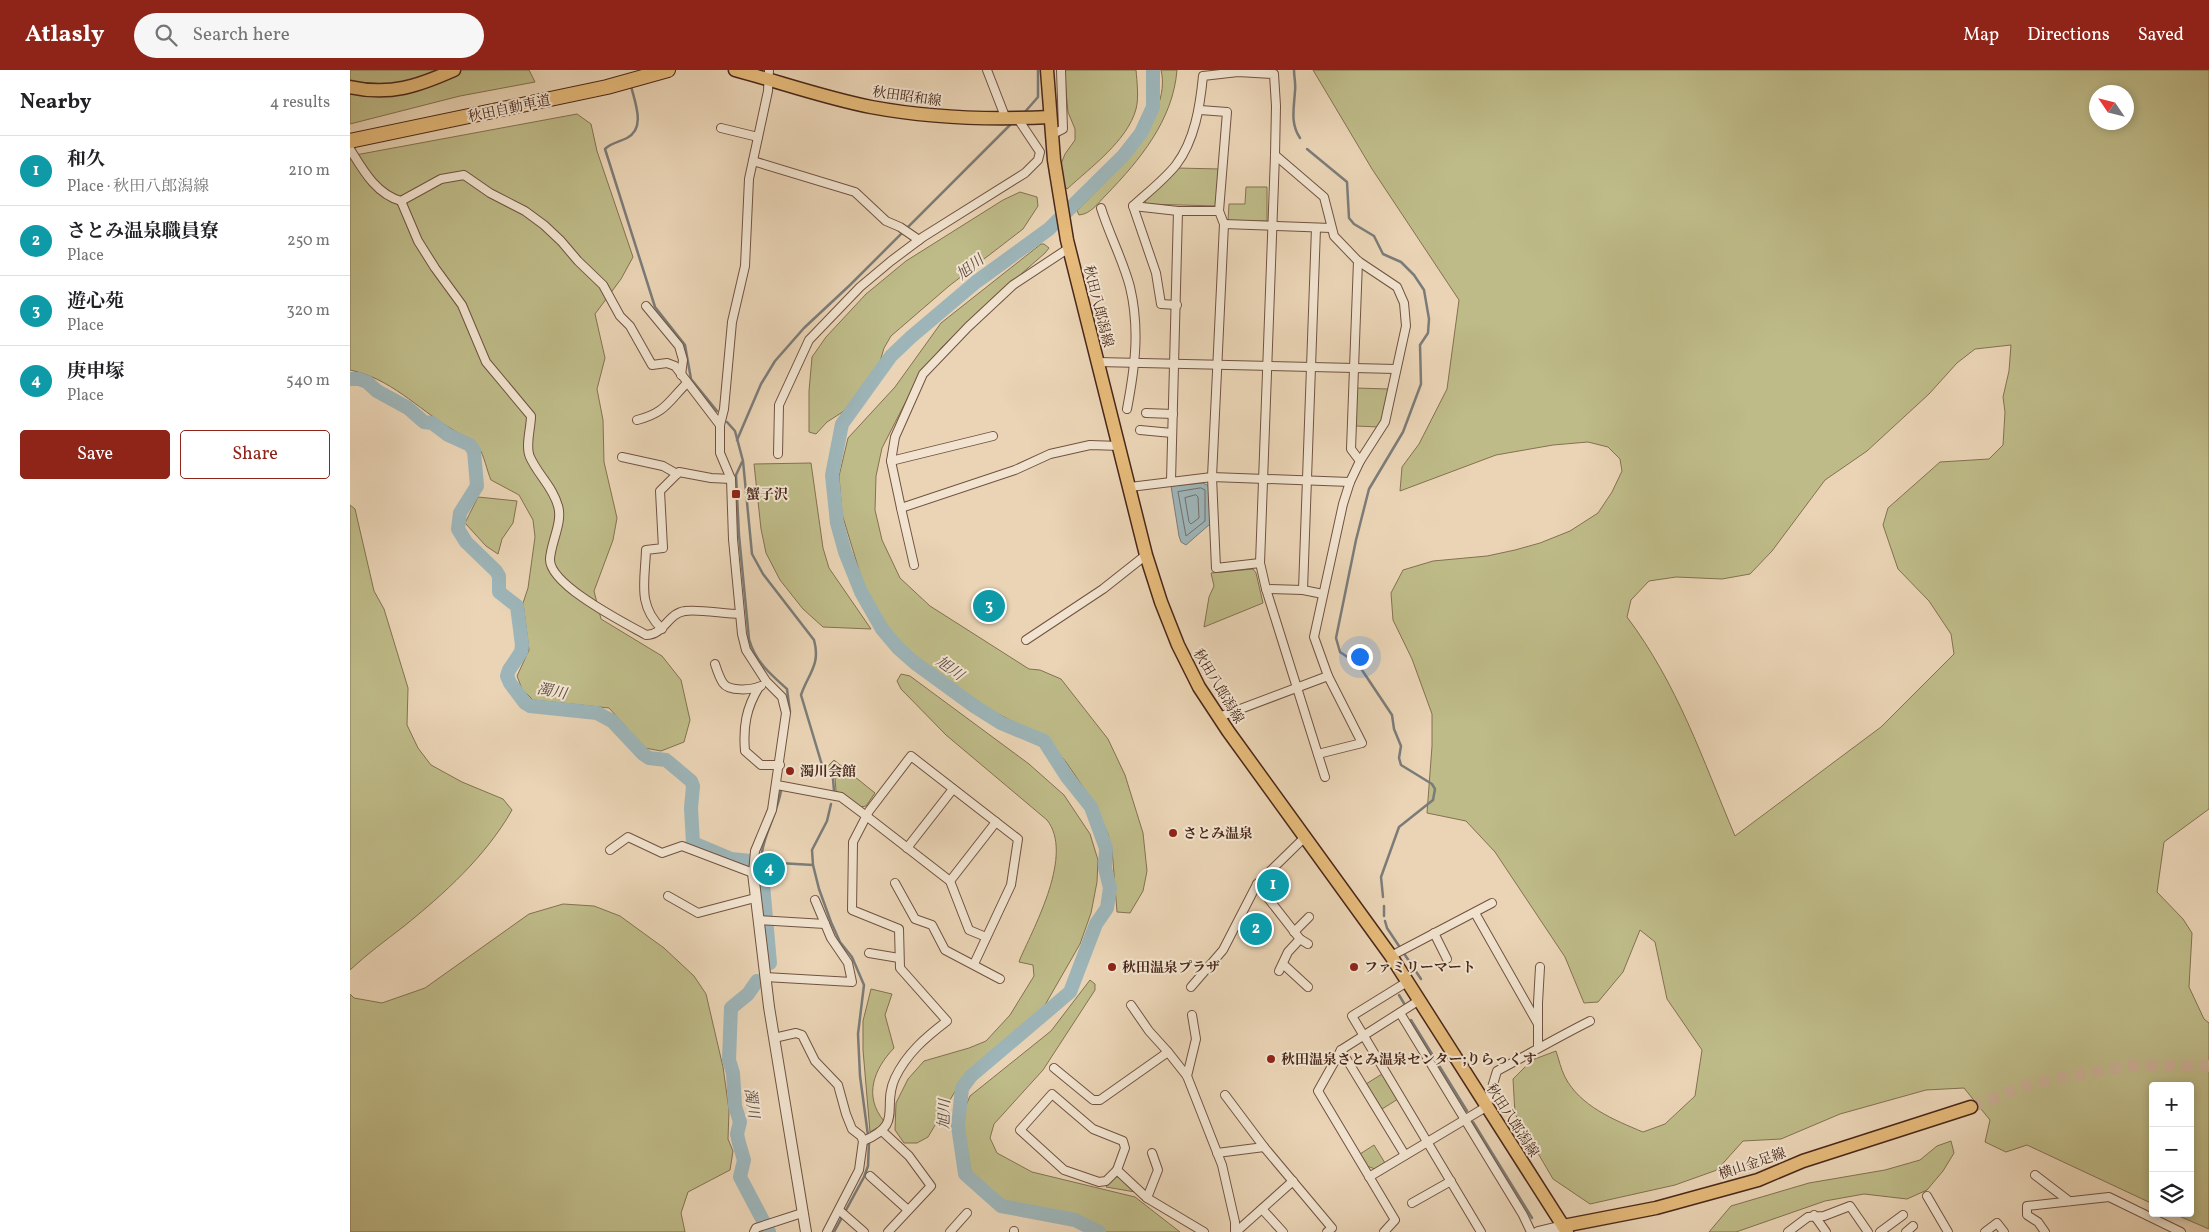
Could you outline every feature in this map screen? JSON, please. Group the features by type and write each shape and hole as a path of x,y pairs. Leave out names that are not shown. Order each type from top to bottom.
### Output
{"highway":[{"name":"秋田自動車道","path":"350,141 607,87 668,70"}],"main road":[{"path":"350,87 377,91 400,90 422,84 454,70"},
{"name":"秋田昭和線","path":"735,70 769,74 870,107 911,113 982,119 1050,117"},
{"name":"秋田八郎潟線","path":"1048,70 1054,160 1068,244 1146,555 1178,646 1199,687 1305,837 1398,952 1407,982 1418,1001 1565,1229"},
{"name":"横山金足線","path":"1565,1229 1656,1208 1758,1180 1803,1161 1972,1107"}],"street":[{"path":"778,454 779,405 808,340 860,288 919,240 1025,173 1038,160 1040,152 1012,119 987,70"},
{"path":"1052,135 1064,129 1061,70"},
{"path":"1133,206 1176,165 1189,140 1200,110 1203,76 1238,72 1274,74 1276,106 1275,154 1260,563 1266,589 1325,777"},
{"path":"769,74 768,91 749,179 745,266 732,322 724,409 720,425 720,453 732,479 733,539 740,614 746,650 766,681 782,697 786,713 772,810 753,866 755,898 763,920 765,977 806,1232"},
{"path":"1200,110 1227,112 1219,211 1224,224 1212,477 1216,568 1260,563"},
{"path":"721,128 758,137"},
{"path":"350,149 370,180 391,198 401,201 441,179 464,175 544,225 578,261 604,284 620,316 630,326 652,365 667,363 675,366 720,425"},
{"path":"1275,154 1324,197 1334,236 1358,261 1397,287 1404,303 1406,326 1385,422 1360,461 1350,482 1314,637 1328,676 1362,743 1318,754"},
{"path":"753,160 855,192 886,221 903,229 919,240"},
{"path":"401,201 418,241 462,305 486,362 531,416 529,456 552,490 560,510 550,562 558,576 571,588 596,605 646,635 653,635 684,611 740,614"},
{"path":"1133,206 1178,211 1219,211"},
{"path":"1133,206 1156,273 1161,304 1178,305"},
{"path":"1101,208 1129,286 1136,324 1135,362 1127,409"},
{"path":"1171,481 1174,363 1178,305 1178,211"},
{"path":"1224,224 1331,228"},
{"path":"1303,590 1316,228"},
{"path":"914,565 891,461 895,438 923,374 968,327 1014,285 1068,244"},
{"path":"1358,261 1351,449 1360,461"},
{"path":"646,306 679,346 683,360 681,375"},
{"path":"1098,362 1396,369"},
{"path":"637,420 655,416 671,403 675,395 687,383"},
{"path":"1146,413 1172,414"},
{"path":"1140,430 1172,433"},
{"path":"891,461 993,436"},
{"path":"901,508 1015,470 1050,454 1090,445 1120,446"},
{"path":"622,457 663,466 677,474"},
{"path":"662,629 653,620 646,607 643,590 646,550 663,548 659,494 662,488 679,472 712,478 732,479"},
{"path":"1130,488 1212,477 1350,482"},
{"path":"1026,640 1103,589 1146,555"},
{"path":"1266,589 1303,590 1323,594"},
{"path":"715,664 723,684 730,688 759,687"},
{"path":"1219,717 1328,676"},
{"path":"766,681 759,687 753,697 746,715 743,731 745,751 761,765 780,765"},
{"path":"827,1232 842,1213 859,1170 867,1140 882,1131 889,1123 890,1094 894,1078 918,1044 947,1022 900,968 899,929 852,910 852,842 865,815 911,756 1018,839 1011,884 974,964"},
{"path":"777,785 841,797 950,881 969,930 986,937"},
{"path":"906,848 953,789"},
{"path":"950,881 996,822"},
{"path":"610,850 628,837 662,853 682,846 753,866"},
{"path":"1191,987 1222,950 1257,884 1305,837"},
{"path":"895,883 915,919 932,925 945,950 1000,979"},
{"path":"1257,884 1294,932 1308,944"},
{"path":"668,896 698,913 755,898"},
{"path":"765,977 852,982 848,963 831,938 815,900"},
{"path":"1398,952 1492,904"},
{"path":"1475,913 1538,1024"},
{"path":"1294,932 1309,917"},
{"path":"763,920 825,924"},
{"path":"1434,933 1447,959"},
{"path":"1300,939 1288,952 1281,968 1308,987"},
{"path":"869,953 899,958"},
{"path":"1538,1047 1540,966"},
{"path":"1407,982 1352,1016 1362,1036 1481,1232"},
{"path":"1384,1232 1395,1220 1318,1091 1341,1050 1418,1001"},
{"path":"1131,1005 1149,1031 1187,1076 1222,1165 1235,1222 1235,1232"},
{"path":"1400,1013 1523,1215 1530,1232"},
{"path":"1187,1076 1196,1039 1192,1015"},
{"path":"1369,1177 1486,1106 1497,1071 1531,1054 1538,1047 1590,1021"},
{"path":"774,1038 796,1033 802,1035 815,1061 838,1085 852,1129 867,1140"},
{"path":"1341,1050 1406,1155"},
{"path":"1054,1068 1093,1100 1100,1100 1168,1052"},
{"path":"1052,1094 1093,1129 1123,1141 1126,1148 1117,1170 1106,1180 1099,1182 1064,1170 1020,1130 1052,1094"},
{"path":"1225,1095 1264,1147 1332,1228 1327,1232"},
{"path":"882,1131 909,1156 931,1186 888,1232"},
{"path":"1217,1153 1264,1147"},
{"path":"1147,1198 1158,1170 1152,1153"},
{"path":"1117,1170 1147,1198 1204,1232"},
{"path":"2035,1175 2069,1201"},
{"path":"870,1176 908,1210"},
{"path":"1412,1203 1451,1181"},
{"path":"1235,1232 1293,1182"},
{"path":"1927,1196 1948,1232"},
{"path":"2045,1232 2038,1222 2027,1215 2027,1206 2109,1197 2167,1229 2182,1232"},
{"path":"1788,1232 1808,1217 1814,1215 1824,1216 1850,1206 1868,1232"},
{"path":"1262,1209 1283,1232"},
{"path":"754,1232 756,1228 766,1224 802,1213"},
{"path":"842,1213 864,1232"},
{"path":"950,1232 967,1213"},
{"path":"1814,1215 1826,1232"},
{"path":"1880,1232 1903,1215"},
{"path":"1985,1232 1997,1223 2004,1232"},
{"path":"1906,1232 1913,1226"},
{"name":"横山金足線","path":"1538,1232 1565,1229"}],"shaded area":[{"path":"350,70 529,70 535,82 460,96 350,124"},
{"path":"1064,70 1136,70 1138,90 1136,109 1125,132 1097,163 1067,189 1063,184 1061,164 1065,154 1075,140 1075,129 1068,112"},
{"path":"1161,70 1177,70 1169,106 1153,138 1119,182 1094,208 1087,213 1079,215 1077,211 1120,165 1148,127 1157,108 1162,89"},
{"path":"1313,70 2209,70 2209,809 2164,842 2157,892 2183,919 2192,933 2189,987 2204,1019 2209,1023 2209,1229 2181,1217 2194,1217 2194,1082 2149,1082 2149,1202 2027,1145 2006,1152 1985,1142 1990,1120 1964,1088 1926,1090 1840,1114 1781,1139 1743,1141 1717,1170 1675,1185 1590,1204 1553,1179 1515,1114 1513,1079 1532,1060 1556,1051 1565,1077 1579,1096 1599,1111 1643,1132 1665,1124 1695,1096 1702,1050 1667,999 1655,942 1640,930 1623,972 1598,1002 1584,1003 1565,957 1495,852 1466,821 1427,813 1432,746 1432,714 1412,659 1393,620 1391,593 1403,570 1433,561 1487,556 1515,550 1540,543 1570,531 1598,513 1612,492 1622,471 1620,459 1608,447 1588,442 1553,445 1496,455 1400,491 1402,467 1419,444 1447,389 1459,300 1372,169","holes":["2011,345 2009,371 2003,397 2005,412 2003,445 1989,459 1940,462 1888,508 1883,525 1898,569 1929,601 1951,634 1954,654 1881,727 1735,836 1700,750 1675,696 1661,669 1627,617 1631,600 1649,581 1676,577 1722,579 1750,574 1772,551 1825,480 1867,451 1929,394 1957,363 1975,349"]},
{"path":"577,114 591,124 597,151 633,257 621,279 595,314 605,358 597,389 603,420 604,462 617,518 613,540 594,591 601,619 662,656 681,680 690,720 684,742 661,751 645,748 609,708 533,700 522,689 517,676 529,650 523,603 528,588 535,537 533,520 519,495 491,480 481,451 472,442 403,394 378,380 350,370 350,156"},
{"path":"1177,168 1220,169 1217,206 1146,204 1144,198"},
{"path":"1246,187 1267,187 1267,221 1228,221 1229,204 1245,204"},
{"path":"1020,192 1037,197 1038,206 1023,229 949,286 891,336 884,348 879,365 857,397 841,413 827,422 816,434 809,432 809,391 812,357 826,337 866,294 906,261 1003,200"},
{"path":"1041,244 1049,248 1045,253 979,311 942,347 920,374 882,448 876,476 875,510 882,540 900,578 930,606 1029,669 1040,670 1061,679 1108,739 1125,775 1143,833 1147,871 1143,891 1130,913 1117,912 1112,849 1108,834 1094,803 1066,762 1048,740 991,710 913,656 897,642 866,593 842,514 839,476 848,438 895,387 941,323"},
{"path":"1356,388 1389,389 1383,419 1379,427 1356,426"},
{"path":"811,463 823,548 829,568 871,629 823,627 803,609 780,580 766,553 761,529 754,464"},
{"path":"478,497 517,501 513,523 502,539 498,554 486,546 465,523"},
{"path":"350,505 355,509 374,591 384,609 408,688 407,725 418,748 431,765 462,782 503,799 512,810 490,843 449,888 350,970"},
{"path":"1253,569 1256,573 1263,603 1204,627 1209,597 1214,586 1211,573"},
{"path":"901,674 910,676 1029,764 1064,795 1090,834 1098,860 1097,882 1091,913 1080,944 1045,1005 966,1073 928,1137 917,1143 904,1143 895,1130 896,1103 908,1079 924,1061 986,1041 1010,1015 1034,976 1033,965 1019,962 1049,890 1056,851 1054,834 1047,820 946,735 901,689 897,681"},
{"path":"834,760 875,793 866,806 861,807 836,791 835,778 827,767"},
{"path":"563,904 594,906 620,916 664,948 694,976 706,994 723,1067 729,1110 728,1139 733,1151 730,1170 688,1192 681,1213 685,1232 350,1232 350,994 354,998 382,1003 425,988 529,914"},
{"path":"1090,980 1095,984 1095,990 1043,1070 994,1124 990,1138 997,1153 1032,1172 1135,1197 1180,1232 1105,1232 1081,1217 1006,1202 982,1184 971,1171 964,1132 964,1110 970,1096 1051,1031"},
{"path":"871,989 892,994 885,1015 894,1048 881,1065 874,1083 874,1102 884,1121 870,1132 863,1050 863,1021"},
{"path":"1382,1074 1398,1099 1382,1109 1366,1084"},
{"path":"1951,1141 1954,1153 1943,1171 1927,1190 1907,1199 1864,1194 1825,1201 1736,1232 1709,1232 1731,1206 1809,1183 1885,1170 1920,1160 1937,1146"},
{"path":"1374,1145 1385,1163 1375,1169 1367,1166 1360,1154"},
{"path":"1115,1177 1121,1177 1135,1192 1106,1187"}],"water":[{"path":"1203,483 1209,486 1210,524 1186,545 1181,542 1179,536 1171,486"}],"waterway":[{"path":"1024,113 1038,97 1038,70"},
{"name":"旭川","path":"1099,1232 1075,1220 1001,1206 965,1174 958,1126 962,1088 971,1076 1070,992 1096,924 1107,908 1110,888 1105,868 1106,848 1091,807 1067,777 1044,741 1001,723 974,706 915,663 898,648 882,629 861,592 845,552 837,523 832,475 842,424 891,356 976,282 1049,229 1123,156 1141,133 1153,107 1153,70"},
{"path":"1294,70 1294,121 1300,138"},
{"path":"631,86 638,115 636,128 633,134 605,149 655,307 685,345 691,379 717,411"},
{"path":"737,440 761,384 775,361 804,328 850,285 1012,123"},
{"path":"1307,149 1347,182 1349,218 1354,224 1374,236 1383,254 1401,262 1414,275 1424,290 1429,319 1428,333 1420,345 1421,384 1403,432 1369,489 1356,540 1336,638 1340,652 1358,664 1392,715 1394,729 1401,746 1399,758 1401,765 1432,784 1435,789 1433,800 1399,827 1381,877 1383,897"},
{"name":"濁川","path":"350,379 359,379 367,382 377,391 408,408 424,422 432,423 448,435 470,445 474,451 477,486 460,513 458,529 466,542 496,571 499,576 499,592 517,606 522,645 521,652 507,676 510,683 525,703 530,706 597,713 612,721 643,754 649,758 666,760 691,781 693,786 691,808 693,843 731,859 761,862 770,963"},
{"path":"727,422 735,431 743,461 752,554 763,574 814,640 816,649 815,663 801,695 822,765 833,779 834,791"},
{"path":"742,462 736,475 739,535 749,639 759,661 787,689 790,712"},
{"path":"781,791 766,836 761,862 813,865"},
{"path":"831,804 827,821 812,850 813,865 819,889 831,922 840,942 852,957 864,985 858,1034 860,1076 869,1143 868,1166 864,1177 834,1232"},
{"path":"1384,906 1384,916"},
{"path":"1385,921 1387,928 1421,979"},
{"name":"濁川","path":"757,981 748,994 731,1008 729,1060 733,1073 735,1106 740,1122 737,1134 744,1160 740,1177 769,1232"},
{"path":"1399,995 1405,1005"},
{"path":"1411,1020 1467,1111"},
{"path":"1473,1122 1532,1218"}],"tunnel":[{"path":"1971,1107 2034,1083 2134,1065 2209,1066"}],"place":[{"name":"蟹子沢","path":"736,494"},
{"name":"遊心苑","path":"989,606"},
{"name":"濁川会館","path":"790,771"},
{"name":"さとみ温泉","path":"1173,833"},
{"name":"庚申塚","path":"769,869"},
{"name":"和久","path":"1273,885"},
{"name":"さとみ温泉職員寮","path":"1256,929"},
{"name":"秋田温泉プラザ","path":"1112,967"},
{"name":"ファミリーマート","path":"1354,967"},
{"name":"秋田温泉さとみ温泉センター;りらっくす","path":"1271,1059"}]}
